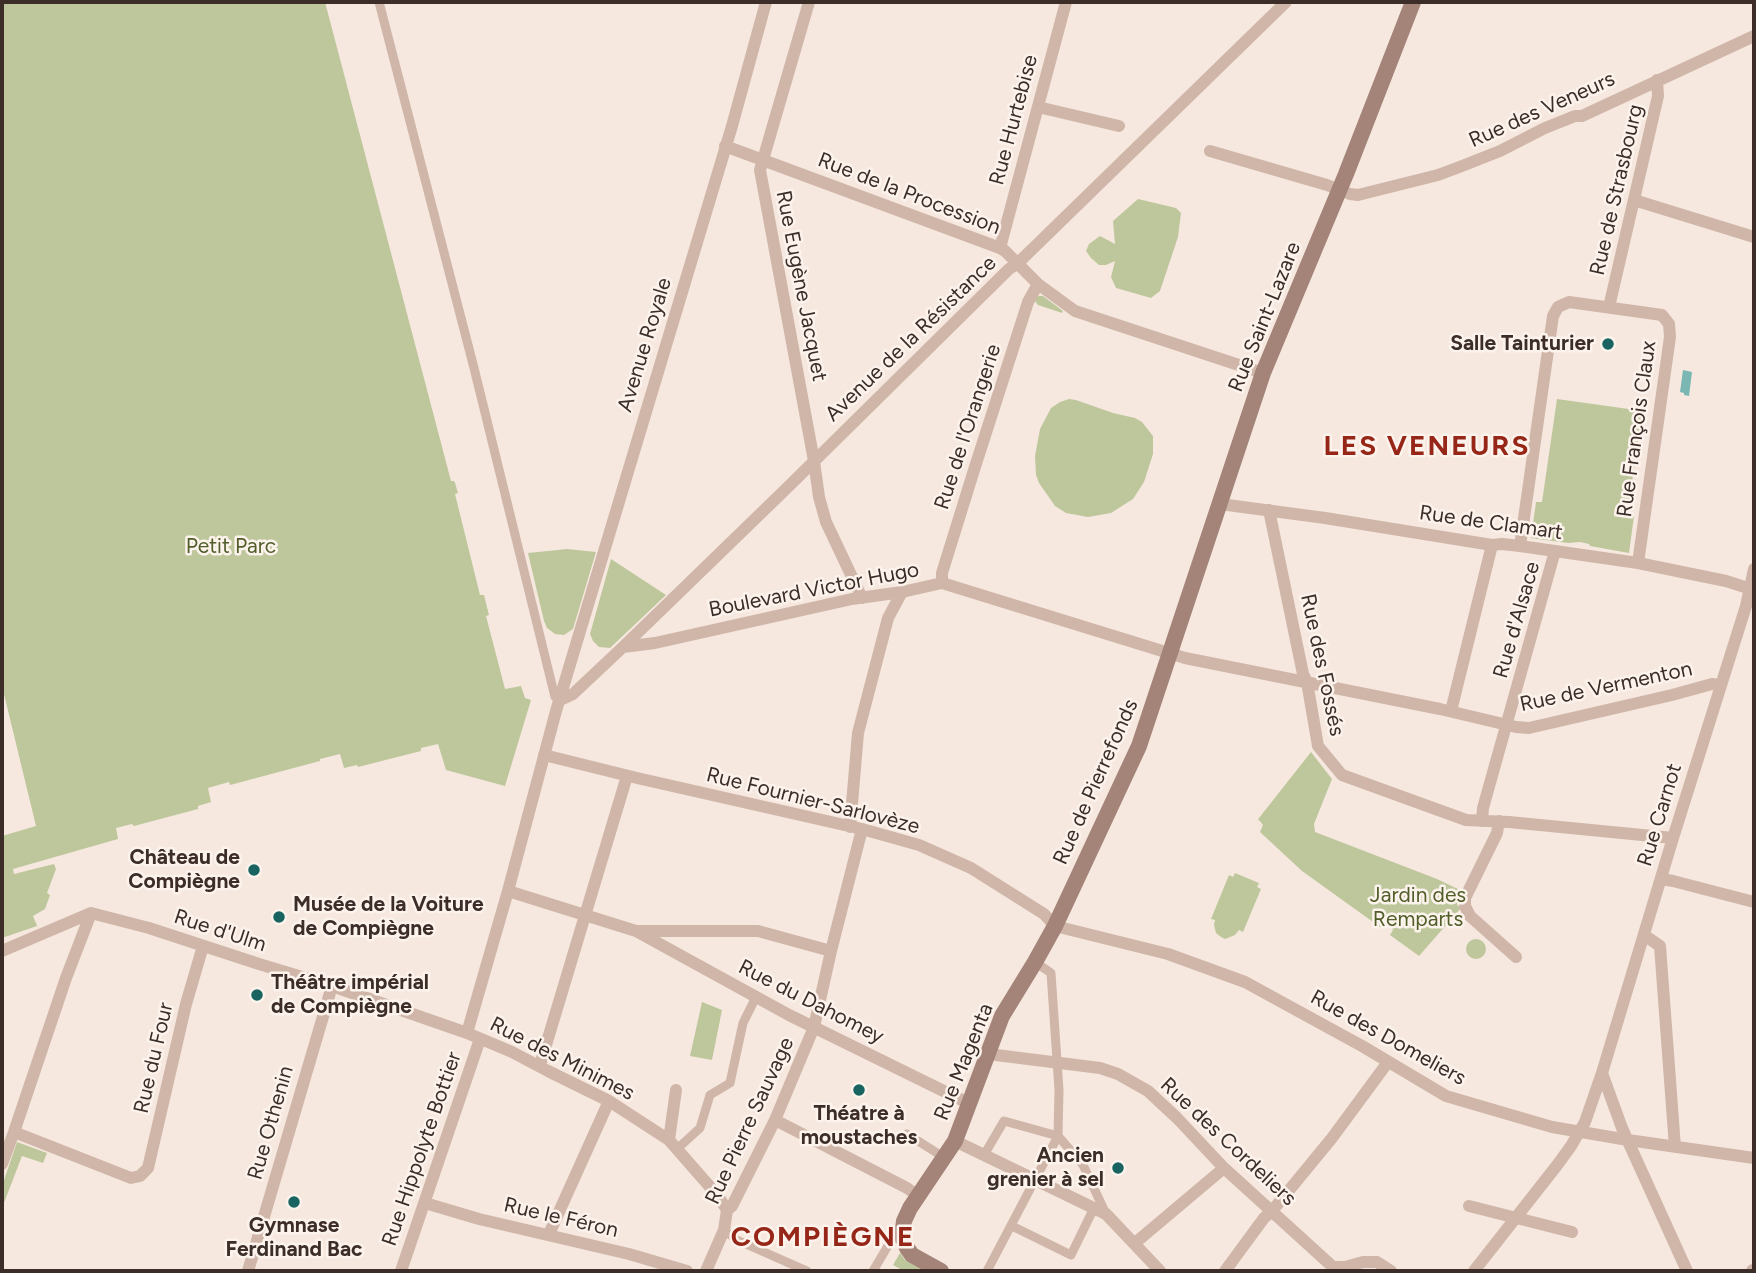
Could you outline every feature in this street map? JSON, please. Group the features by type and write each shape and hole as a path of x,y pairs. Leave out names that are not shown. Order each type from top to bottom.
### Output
{"main road":[{"name":"Rue Saint-Lazare","path":"1171,654 1263,373 1413,2"},
{"name":"Rue de Pierrefonds","path":"1055,926 1139,746 1171,654"},
{"name":"Rue Magenta","path":"902,1228 910,1208 955,1141 1002,1016 1055,926"},
{"path":"902,1228 904,1243 912,1255 941,1271"}],"street":[{"path":"379,2 474,368 555,697 560,700"},
{"name":"Avenue Royale","path":"467,1034 544,755 766,2"},
{"path":"762,160 809,2"},
{"name":"Rue Hurtebise","path":"1000,248 1066,2"},
{"name":"Avenue de la Résistance","path":"560,700 573,694 623,647 1286,2"},
{"name":"Rue des Veneurs","path":"1209,151 1358,195 1438,175 1500,151 1545,128 1575,116 1582,116 1754,36"},
{"name":"Rue de Strasbourg","path":"1609,307 1658,96 1657,80"},
{"path":"1038,107 1119,126"},
{"name":"Rue de la Procession","path":"725,146 1000,248 1038,285 1075,311 1263,373"},
{"name":"Rue Eugène Jacquet","path":"762,160 760,170 819,497 826,522 866,597 882,608 888,618"},
{"path":"1633,200 1754,237"},
{"name":"Rue de l'Orangerie","path":"942,583 942,573 1007,367 1028,302 1038,285"},
{"name":"Rue François Claux","path":"1520,546 1553,316 1558,306 1569,302 1609,307 1662,315 1669,324 1670,337 1638,563"},
{"name":"Rue de Clamart","path":"1220,505 1325,518 1492,545 1520,546 1638,563 1752,589"},
{"name":"Rue des Fossés","path":"1269,510 1303,674 1307,682 1318,746 1342,775 1466,820 1673,838"},
{"path":"1451,711 1492,545"},
{"name":"Rue d'Alsace","path":"1482,821 1483,808 1555,551"},
{"name":"Rue Carnot","path":"1474,1271 1580,1132 1602,1073 1720,685 1752,589 1754,569"},
{"name":"Boulevard Victor Hugo","path":"623,647 654,643 942,583 1171,654"},
{"name":"Rue Pierre Sauvage","path":"706,1271 724,1230 727,1210 733,1206 775,1120 814,1027 856,828 858,733 888,618 902,592"},
{"name":"Rue de Vermenton","path":"1171,654 1528,728 1712,684 1720,685"},
{"name":"Rue Fournier-Sarlovèze","path":"544,755 919,845 971,868 1044,914 1055,926"},
{"path":"540,1065 627,776"},
{"path":"1499,821 1497,833 1465,898 1465,906 1469,916 1516,957"},
{"path":"1661,879 1754,902"},
{"path":"508,891 636,931 758,931 831,951"},
{"path":"2,951 91,913"},
{"path":"2,1164 91,913"},
{"name":"Rue d'Ulm","path":"91,913 149,928 332,985 467,1034"},
{"name":"Rue des Domeliers","path":"1055,926 1168,954 1245,982 1446,1096 1552,1127 1754,1158"},
{"name":"Rue du Dahomey","path":"636,931 756,997 970,1104"},
{"path":"1644,935 1660,946 1675,1147"},
{"name":"Rue du Four","path":"14,1132 131,1178 140,1176 148,1168 202,946"},
{"path":"987,1271 1058,1136 1058,1064 1051,973 1035,962"},
{"name":"Rue Othenin","path":"247,1271 332,985"},
{"path":"673,1144 700,1128 710,1094 730,1083 743,1023 756,997"},
{"name":"Rue des Minimes","path":"467,1034 540,1065 609,1101 673,1144 719,1196 727,1210"},
{"name":"Rue Hippolyte Bottier","path":"401,1271 480,1039"},
{"name":"Rue des Cordeliers","path":"988,1054 1100,1069 1118,1074 1148,1091 1224,1168 1333,1267 1377,1262 1391,1271"},
{"path":"1225,1271 1264,1218 1332,1138 1388,1062"},
{"path":"1602,1073 1628,1140 1687,1271"},
{"path":"673,1144 676,1090"},
{"path":"549,1234 609,1101"},
{"path":"775,1120 918,1196"},
{"path":"984,1155 1004,1121 1058,1136 1083,1165 1100,1211"},
{"path":"907,1134 945,1158"},
{"path":"955,1141 1100,1211 1135,1243 1159,1271"},
{"path":"1135,1243 1224,1168"},
{"name":"Rue le Féron","path":"425,1203 687,1271"},
{"path":"1469,1206 1572,1232"},
{"path":"1012,1226 1071,1255 1100,1211"},
{"path":"873,1271 902,1228"},
{"path":"724,1230 737,1240 807,1271"}],"green space":[{"name":"Petit Parc","path":"2,2 325,2 451,481 454,481 458,493 455,494 480,595 484,595 489,615 486,616 505,689 521,686 525,698 531,700 505,786 446,770 438,744 358,767 344,768 340,754 230,785 229,782 208,788 211,802 198,806 198,809 134,826 132,824 116,828 118,839 13,869 14,874 54,864 56,869 47,893 50,895 45,909 33,916 38,928 37,926 2,938 2,836 36,826 2,686"},
{"path":"1138,199 1176,208 1181,213 1178,237 1160,291 1151,298 1116,288 1111,277 1115,261 1099,265 1086,251 1089,244 1100,236 1115,244 1113,221"},
{"path":"1043,296 1063,311 1062,313 1038,305 1034,300"},
{"path":"1069,399 1135,418 1142,422 1153,436 1153,454 1144,482 1133,499 1111,513 1088,517 1066,513 1055,506 1036,475 1035,456 1040,429 1051,408"},
{"path":"1557,399 1643,411 1627,514 1634,516 1629,553 1580,542 1531,538 1536,502 1542,502"},
{"path":"567,549 596,552 573,629 564,635 555,634 547,628 528,553"},
{"path":"611,559 666,595 610,648 599,647 590,634"},
{"name":"Jardin des Remparts","path":"1311,752 1332,779 1314,824 1315,832 1462,891 1457,905 1461,908 1419,956 1390,935 1393,930 1390,925 1384,924 1380,927 1302,871 1260,832 1263,825 1259,818"},
{"path":"1235,873 1259,883 1257,887 1261,889 1243,932 1239,930 1225,939 1216,933 1215,920 1211,919 1229,875 1233,877"},
{"path":"1476,939 1483,942 1486,949 1483,956 1476,959 1469,956 1466,949 1469,942"},
{"path":"702,1002 722,1010 712,1060 690,1056"},
{"path":"17,1142 47,1153 43,1163 22,1156 2,1208 2,1186"},
{"path":"900,1253 905,1260 925,1271 904,1271 893,1265"}],"water":[{"path":"1683,370 1692,372 1689,396 1680,392"}],"place":[{"name":"Salle Tainturier","path":"1608,344"},
{"name":"Château de Compiègne","path":"254,870"},
{"name":"Musée de la Voiture de Compiègne","path":"279,917"},
{"name":"Théâtre impérial de Compiègne","path":"257,995"},
{"name":"Théatre à moustaches","path":"859,1090"},
{"name":"Ancien grenier à sel","path":"1118,1168"},
{"name":"Gymnase Ferdinand Bac","path":"294,1202"}],"district":[{"name":"LES VENEURS","path":"1427,447"},
{"name":"COMPIÈGNE","path":"823,1238"}]}
